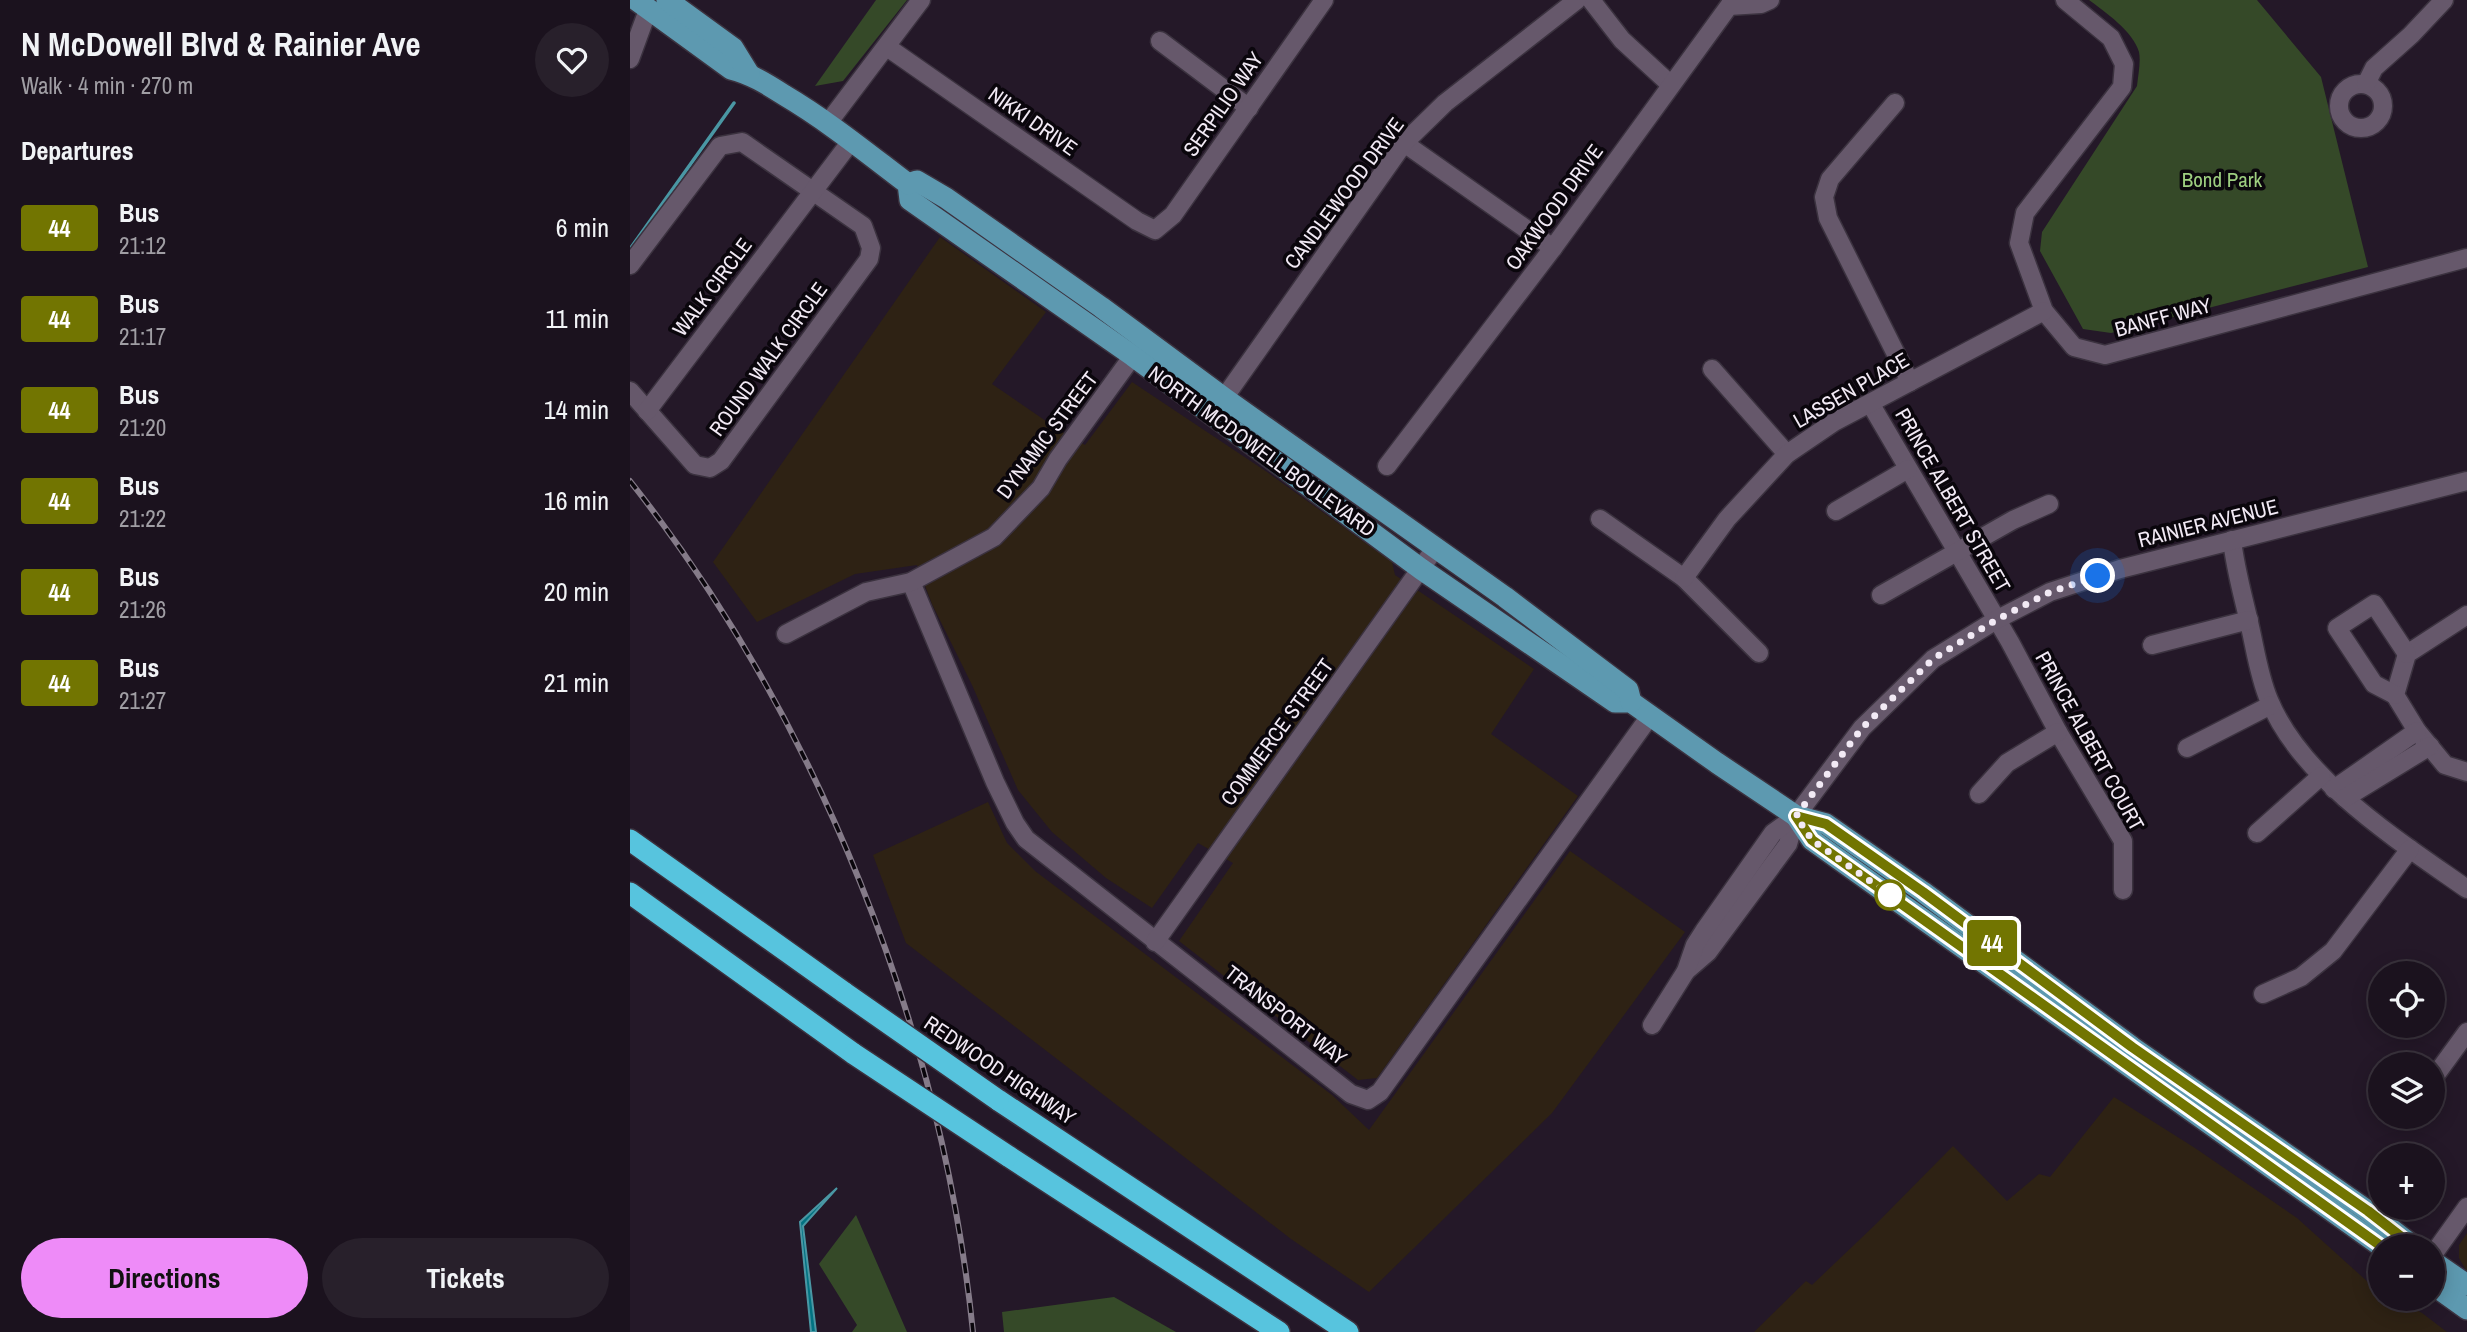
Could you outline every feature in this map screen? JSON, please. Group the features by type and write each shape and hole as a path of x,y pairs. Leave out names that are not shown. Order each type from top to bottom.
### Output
{"highway":[{"name":"REDWOOD HIGHWAY","path":"630,841 998,1100 1348,1332"},
{"path":"630,893 854,1054 1279,1332"}],"main road":[{"name":"NORTH MCDOWELL BOULEVARD","path":"650,3 731,69 749,74 828,123 908,184 917,181 946,198 1101,307 1139,348 1218,407 1421,569 1615,702 1632,702"},
{"name":"NORTH MCDOWELL BOULEVARD","path":"1218,407 1436,547 1628,690 1632,702 1650,716 1796,816 1826,824 2132,1047 2398,1234"},
{"name":"NORTH MCDOWELL BOULEVARD","path":"1796,816 1812,840 2368,1237"},
{"path":"2445,1269 2467,1285"},
{"path":"2445,1294 2467,1310"}],"street":[{"path":"828,123 921,0"},
{"name":"SERPILIO WAY","path":"1154,230 1173,215 1324,0"},
{"name":"CANDLEWOOD DRIVE","path":"1218,407 1405,143 1445,103 1577,0"},
{"path":"1591,0 1622,40 1671,85"},
{"name":"OAKWOOD DRIVE","path":"1387,466 1553,248 1671,85 1725,3 1761,4 1770,0"},
{"name":"BANFF WAY","path":"2065,0 2111,38 2124,64 2122,87 2025,213 2019,243 2044,311 2074,347 2105,355 2467,258"},
{"path":"2366,84 2374,68 2411,35 2444,0"},
{"path":"630,59 650,3"},
{"path":"1160,41 1249,108"},
{"name":"NIKKI DRIVE","path":"887,47 1137,221 1154,230"},
{"path":"1895,103 1830,179 1824,197 1828,218 1910,382"},
{"path":"813,190 852,140"},
{"name":"ROUND WALK CIRCLE","path":"630,265 720,146 742,142 863,226 871,248 869,259 721,461 710,468 695,465 630,391"},
{"path":"1405,143 1553,248"},
{"name":"WALK CIRCLE","path":"647,411 813,190"},
{"name":"LASSEN PLACE","path":"1684,578 1727,519 1787,454 1834,422 2044,311"},
{"name":"DYNAMIC STREET","path":"786,634 866,592 911,582 994,537 1041,488 1058,459 1139,348"},
{"path":"1712,369 1787,454"},
{"name":"PRINCE ALBERT STREET","path":"1870,403 1996,620"},
{"path":"1836,511 1908,469"},
{"name":"RAINIER AVENUE","path":"1652,1025 1686,971 1695,945 1773,833 1796,816 1862,728 1933,659 1996,620 2063,588 2120,569 2467,481"},
{"path":"1881,595 2013,520 2049,504"},
{"path":"1600,519 1684,578 1759,653"},
{"path":"2232,540 2235,568 2257,662 2271,705 2289,736 2334,787 2410,849 2467,888"},
{"name":"COMMERCE STREET","path":"1155,942 1436,547"},
{"name":"TRANSPORT WAY","path":"911,582 995,782 1026,839 1351,1094 1368,1100 1380,1092 1650,716"},
{"path":"2407,654 2374,604 2337,628 2374,684 2395,695 2417,731 2445,765 2467,772"},
{"path":"2395,695 2407,654 2467,615"},
{"name":"PRINCE ALBERT COURT","path":"1996,620 2123,841 2123,890"},
{"path":"2152,645 2249,620"},
{"path":"2187,748 2271,705"},
{"path":"2257,833 2334,787 2417,731"},
{"path":"1979,794 2007,763 2058,732"},
{"path":"2334,787 2430,746"},
{"path":"2263,994 2301,977 2333,951 2410,849"},
{"path":"2445,1062 2467,1032"},
{"path":"2445,1240 2467,1207"}],"shaded area":[{"path":"940,237 1046,312 992,384 1085,445 1132,382 1267,472 1392,562 1395,575 1534,669 1491,734 1578,796 1377,1078 1358,1080 1179,941 1233,863 1198,843 1152,908 1106,878 1052,832 1018,790 972,685 932,604 917,565 855,574 757,622 713,562"},
{"path":"988,802 1007,843 1035,871 1332,1095 1369,1130 1570,851 1685,932 1552,1113 1369,1292 1291,1239 906,943 873,855"},
{"path":"2114,1097 2195,1148 2297,1218 2368,1282 2368,1311 2418,1311 2447,1332 1754,1332 1806,1281 1812,1285 1953,1146 2007,1201 2039,1174 2050,1177"},
{"path":"2467,1233 2467,1272 2459,1258 2459,1245"}],"green space":[{"path":"876,0 907,0 843,81 815,86"},
{"name":"Bond Park","path":"2089,0 2257,0 2321,77 2368,267 2111,333 2083,329 2040,251 2042,232 2137,86 2140,60 2136,44 2131,37"},
{"path":"856,1215 907,1332 852,1332 857,1325 819,1264"},
{"path":"1114,1297 1176,1332 1004,1332 1002,1312"}],"water":[{"path":"837,1188 803,1226 816,1332 811,1332 800,1222"}],"waterway":[{"path":"630,249 734,103"}],"railway":[{"path":"630,481 697,574 759,672 813,775 860,883 900,993 933,1106 957,1219 973,1332"}],"bus line":[{"name":"44","path":"2368,1236 1812,840 1796,816 1826,824 1923,892 2132,1047 2398,1234"}],"route":[{"path":"1890,895 1812,840 1796,816 1862,728 1933,659 1996,620 2050,592 2098,576"}]}
